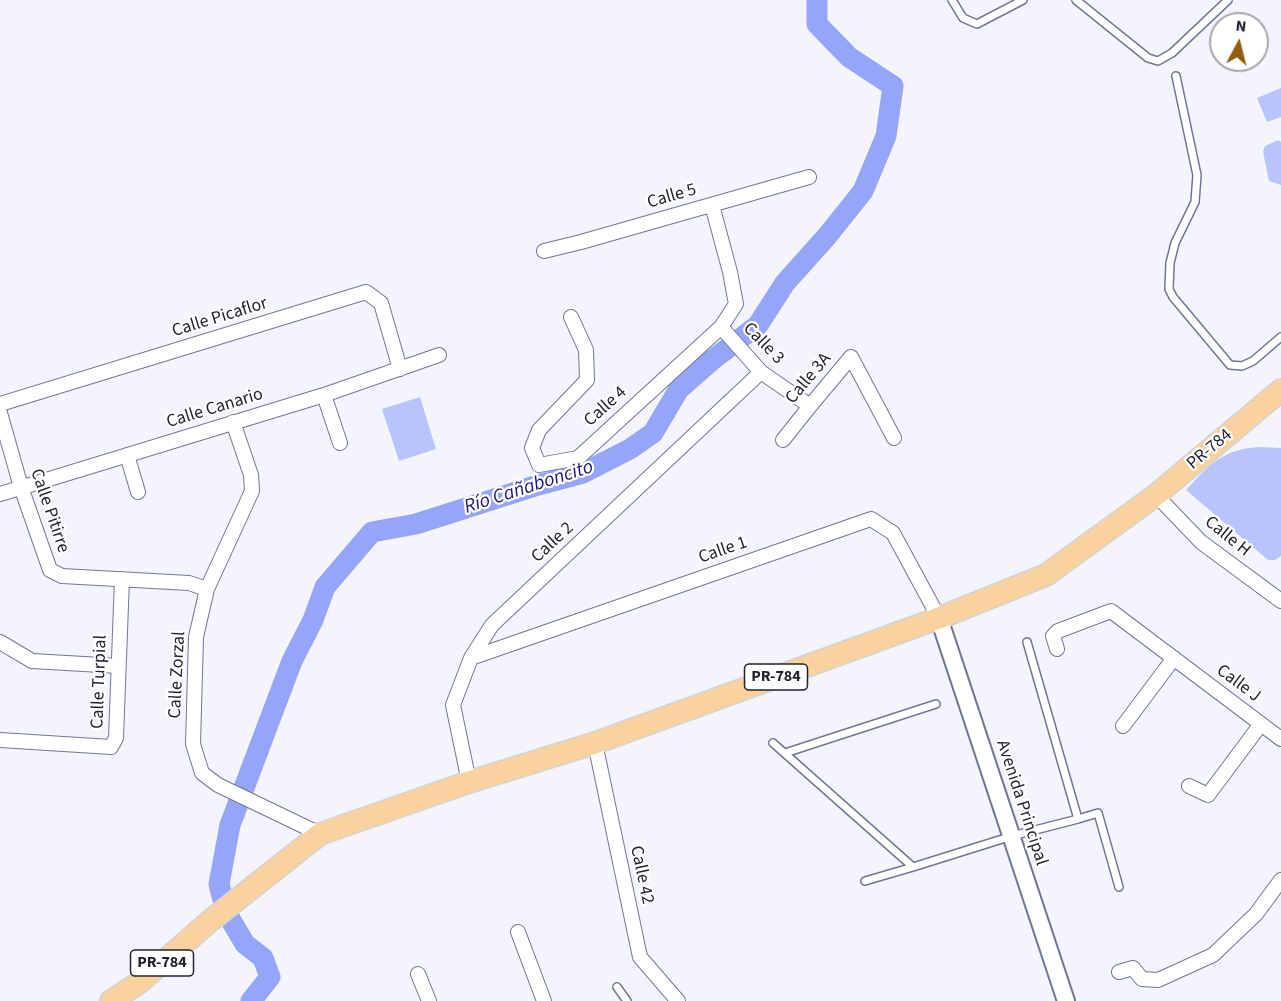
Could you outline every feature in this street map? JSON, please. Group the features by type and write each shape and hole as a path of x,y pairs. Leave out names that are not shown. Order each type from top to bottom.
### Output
{"main road":[{"name":"PR-784","path":"111,1001 140,982 210,921 320,834 469,782 595,743 939,618 1046,575 1156,495 1281,390"}],"street":[{"name":"Calle 5","path":"544,251 809,177"},
{"name":"Calle 4","path":"571,317 586,350 587,380 539,430 532,448 539,465 578,458 726,332 736,304 712,205"},
{"name":"Calle Picaflor","path":"0,404 366,292 381,303 400,369"},
{"name":"Calle 3","path":"726,332 761,372 810,406"},
{"name":"Calle Canario","path":"0,494 324,395 439,355"},
{"name":"Calle 3A","path":"783,440 851,357 894,438"},
{"name":"Calle 2","path":"469,782 453,705 471,657 492,625 761,372"},
{"path":"324,395 340,443"},
{"name":"Calle Pitirre","path":"0,413 21,487 50,570 62,576 189,583 207,590"},
{"name":"Calle Zorzal","path":"233,422 251,475 252,491 207,590 196,637 193,744 202,773 218,785 320,834"},
{"path":"127,455 138,492"},
{"name":"Calle H","path":"1156,495 1201,542 1281,601"},
{"name":"Calle 1","path":"471,657 871,519 893,533 939,618"},
{"name":"Calle Turpial","path":"0,740 111,747 116,738 122,579"},
{"name":"Calle J","path":"1057,649 1053,636 1058,631 1111,610 1281,739"},
{"name":"Avenida Principal","path":"939,618 1066,1001"},
{"path":"0,642 32,661 118,666"},
{"path":"1123,726 1174,658"},
{"path":"1189,786 1208,795 1261,724"},
{"name":"Calle 42","path":"595,743 640,957 678,1001"},
{"path":"1119,972 1133,968 1142,979 1158,980 1213,956 1256,914 1281,880"},
{"path":"518,932 544,1001"},
{"path":"418,974 429,1001"}],"lane":[{"path":"952,0 963,18 977,24 1023,0"},
{"path":"1076,0 1148,58 1158,61 1172,53 1228,0"},
{"path":"1176,76 1197,175 1195,202 1175,243 1170,263 1169,290 1230,365 1242,366 1253,361 1281,337"},
{"path":"1027,642 1078,819"},
{"path":"784,753 936,704"},
{"path":"773,743 913,867"},
{"path":"865,881 1011,836 1098,813 1119,886"},
{"path":"617,987 627,1001"}],"shaded area":[{"path":"1281,88 1281,117 1267,122 1257,98"},
{"path":"1278,140 1281,142 1281,185 1269,181 1263,152 1265,146"},
{"path":"420,397 436,449 399,461 382,409"},
{"path":"1260,447 1281,448 1281,556 1275,560 1268,560 1186,490 1210,465 1218,460 1236,451"}],"waterway":[{"name":"Río Cañaboncito","path":"251,1001 270,977 263,958 245,944 226,912 219,884 230,825 292,661 313,620 325,587 372,532 416,524 583,473 630,449 653,433 679,389 758,325 785,283 863,191 886,136 893,86 849,57 817,24 817,0"}]}
